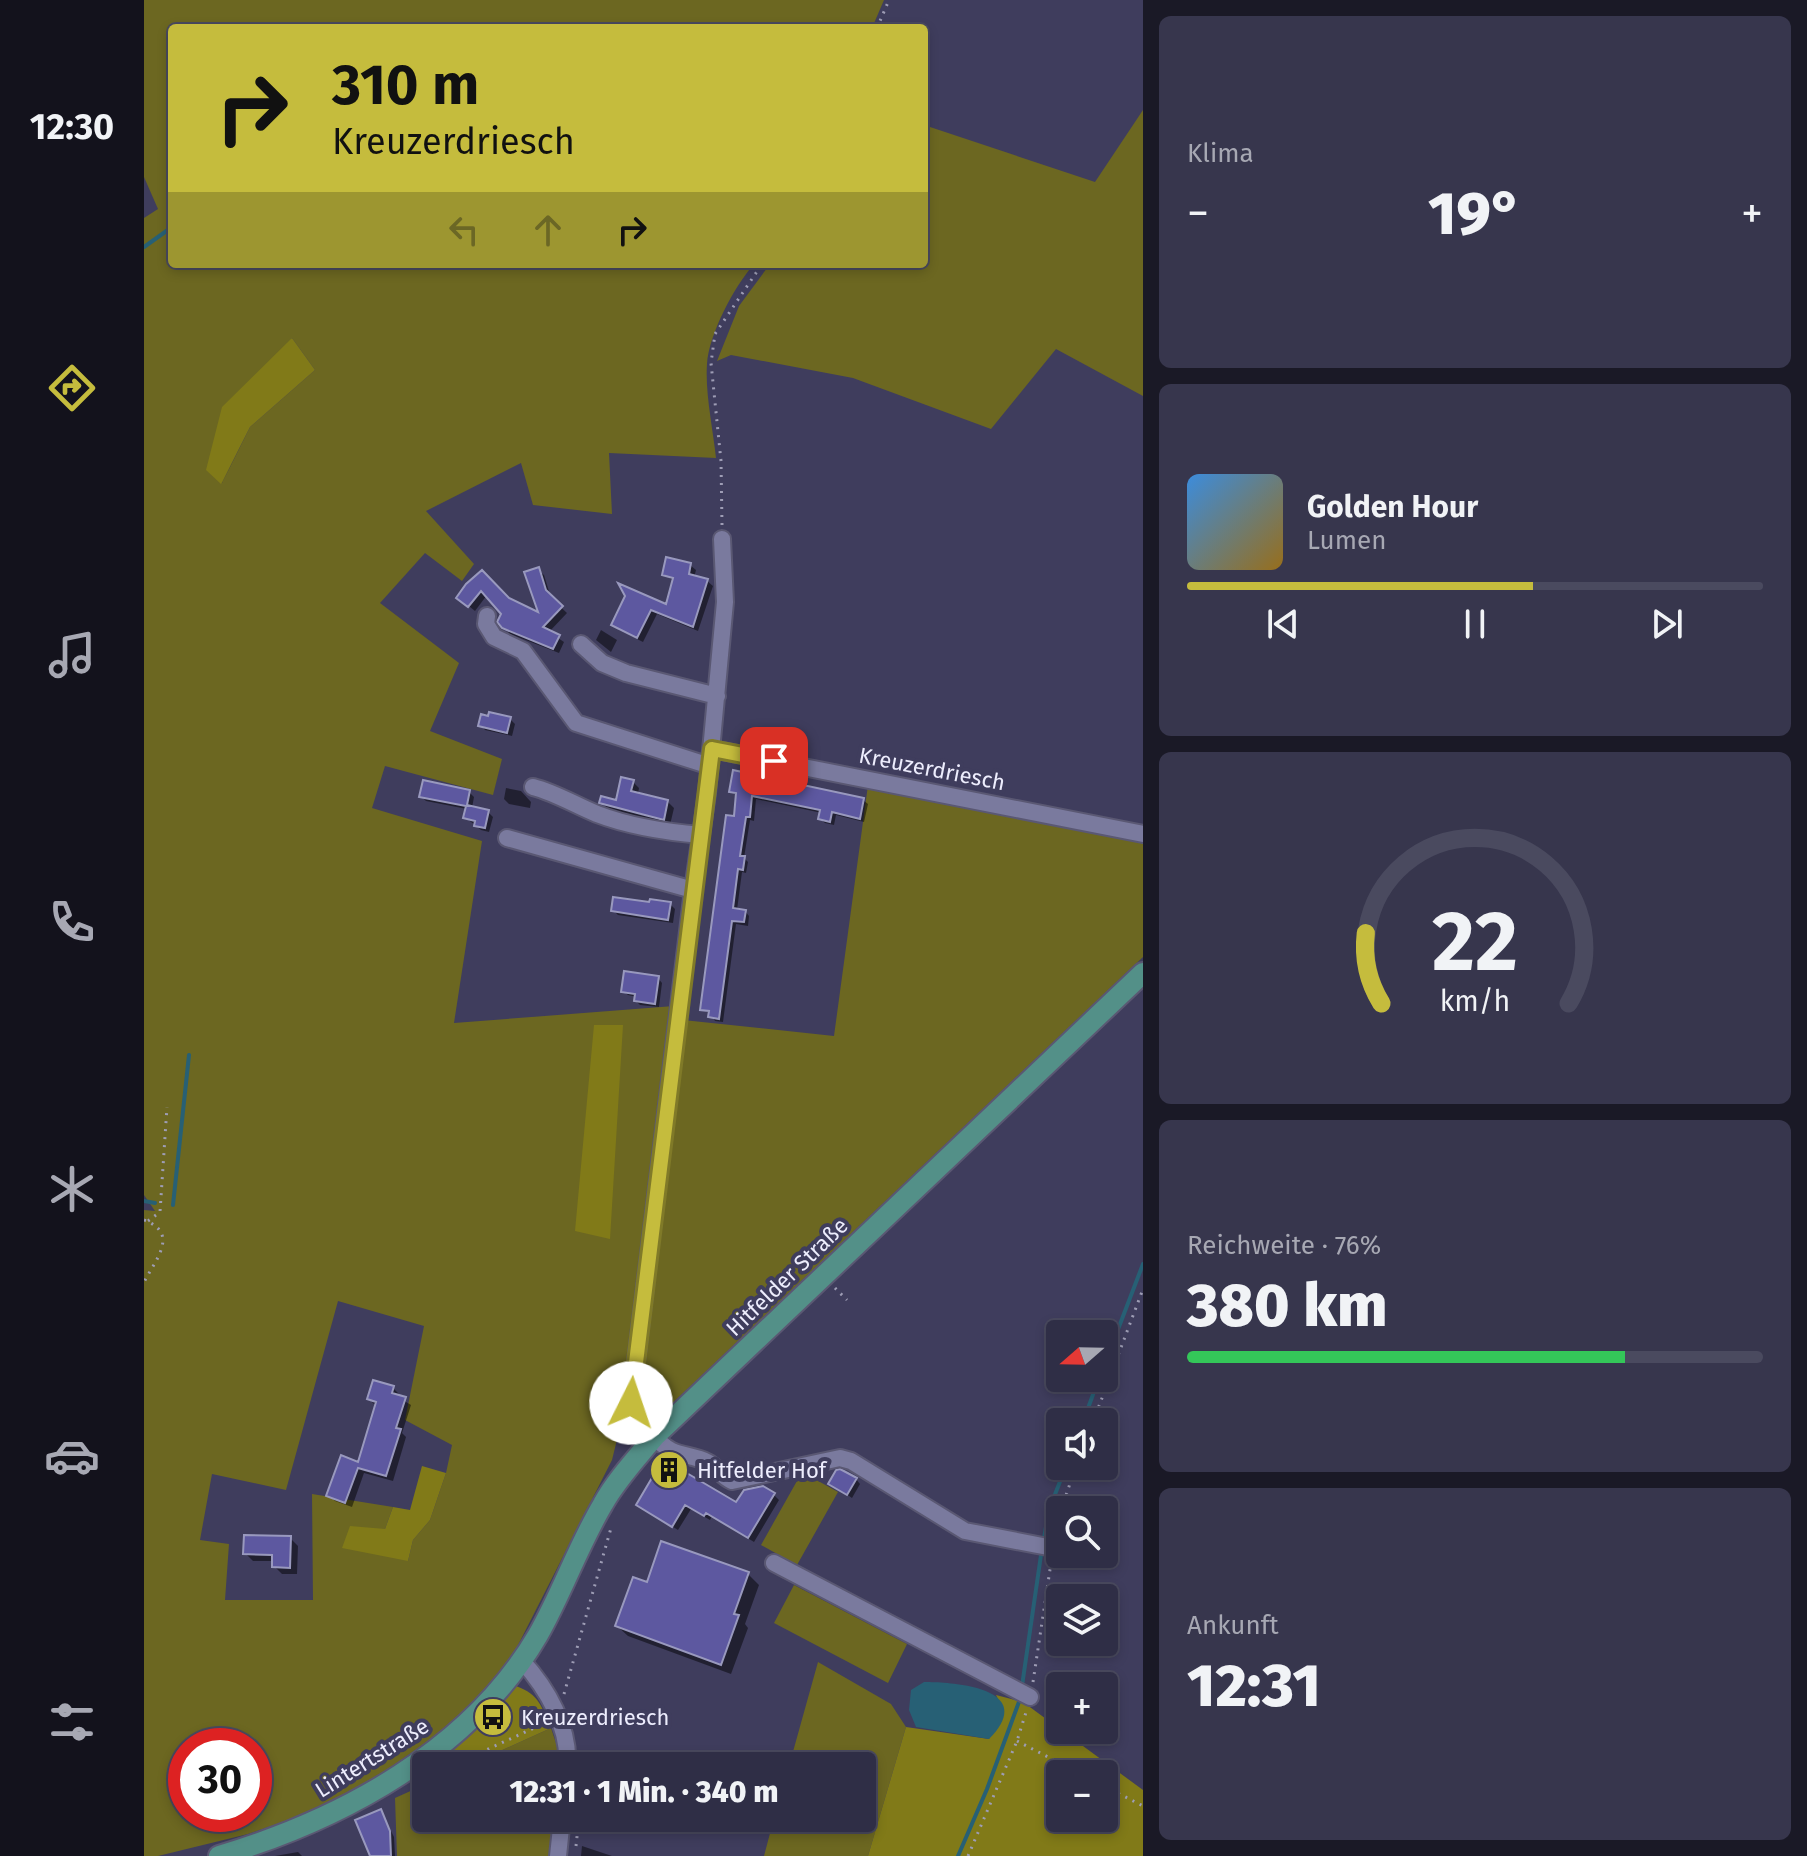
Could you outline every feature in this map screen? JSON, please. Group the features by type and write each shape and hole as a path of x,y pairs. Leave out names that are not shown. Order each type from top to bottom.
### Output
{"main road":[{"name":"Hitfelder Straße","path":"522,1661 552,1609 602,1505 655,1436 1143,973"},
{"name":"Lintertstraße","path":"219,1856 319,1818 415,1764 467,1723 522,1661"}],"street":[{"path":"722,539 725,602 711,757 631,1403 638,1417 672,1451 712,1464 732,1481 830,1459 851,1461 965,1531 1046,1547"},
{"name":"Kreuzerdriesch","path":"487,616 486,624 494,637 523,651 576,723 711,757 1143,834"},
{"path":"581,644 602,663 626,673 717,696"},
{"path":"533,787 549,791 594,813 644,829 701,835"},
{"path":"507,838 693,890"},
{"path":"774,1563 1030,1697"},
{"path":"522,1661 542,1686 558,1717 568,1752"},
{"path":"558,1856 561,1832"}],"path":[{"path":"879,24 889,0"},
{"path":"722,539 721,461 711,363 715,334 759,268"},
{"path":"146,1220 160,1212 167,1107"},
{"path":"144,1282 164,1241 158,1225 146,1220"},
{"path":"1098,1408 1143,1289"},
{"path":"482,1752 558,1717 611,1527"},
{"path":"1017,1741 1054,1760"},
{"path":"1118,1793 1143,1806"},
{"path":"577,1832 577,1836"}],"shaded area":[{"path":"144,0 884,0 874,24 168,24 168,268 751,268 724,311 709,352 707,387 716,458 609,453 612,514 533,505 521,463 426,511 474,564 462,581 425,553 380,603 459,663 430,731 502,759 493,795 385,766 372,808 482,841 454,1023 674,1006 625,1407 612,1460 512,1657 476,1701 437,1735 370,1782 272,1826 272,1728 168,1728 168,1832 254,1832 158,1856 144,1856 144,1210 155,1211 144,1195 144,218 158,209 144,177","holes":["292,338 315,370 250,427 222,483","338,1301 424,1326 405,1420 452,1445 430,1520 413,1540 408,1561 385,1529 393,1507 312,1494 313,1600 225,1600 229,1544 200,1540 212,1474 286,1490"]},
{"path":"1143,110 1143,396 1056,349 991,429 853,378 731,355 717,361 739,306 767,268 928,268 928,126 1095,182"},
{"path":"292,338 315,370 250,427 221,484 206,470 222,407"},
{"path":"868,785 1143,841 1143,957 660,1415 641,1408 638,1393 683,1020 834,1036"},
{"path":"594,1025 623,1025 610,1239 575,1231"},
{"path":"422,1466 446,1473 430,1520 413,1540 408,1561 342,1548 350,1526 385,1529 393,1507 410,1510"},
{"path":"802,1472 838,1492 797,1565 761,1545"},
{"path":"794,1585 907,1644 888,1683 774,1623"},
{"path":"818,1662 891,1704 906,1727 876,1829 876,1752 793,1752"},
{"path":"516,1686 535,1697 551,1728 498,1752 446,1752"},
{"path":"996,1695 1023,1702 1046,1719 1046,1744 1080,1744 1102,1760 1046,1760 1046,1832 1118,1832 1118,1772 1143,1790 1143,1856 868,1856 906,1727 989,1739 1003,1709"},
{"path":"551,1728 559,1752 498,1752"},
{"path":"412,1790 412,1832 552,1832 550,1856 397,1856 395,1798"},
{"path":"770,1832 875,1832 868,1856 764,1856"}],"water":[{"path":"924,1682 955,1684 987,1692 999,1699 1004,1709 1002,1722 989,1739 916,1727 909,1710 911,1690"}],"building":[{"path":"666,557 691,563 689,574 708,579 693,627 651,610 637,638 611,625 625,596 618,583 666,604 673,578 662,575"},
{"path":"539,567 546,590 563,606 543,627 560,635 553,649 502,628 497,622 501,614 481,591 468,607 456,598 482,570 509,598 538,612 524,572"},
{"path":"489,712 511,717 507,733 478,726 481,714 488,716"},
{"path":"733,770 864,798 860,819 832,812 830,822 818,819 820,810 752,796 740,856 745,856 743,870 738,869 733,908 746,910 744,922 732,921 719,1019 708,1017 709,1011 700,1010 726,815 734,816 736,793 729,792"},
{"path":"621,777 634,780 631,791 668,800 664,820 599,803 601,796 616,800"},
{"path":"423,780 470,790 467,805 489,810 485,828 474,826 475,821 463,818 466,806 419,797"},
{"path":"613,897 671,902 668,920 611,911"},
{"path":"624,971 659,976 655,1004 634,1001 635,994 621,992"},
{"path":"373,1380 394,1386 392,1393 406,1397 396,1428 401,1429 386,1476 358,1468 345,1503 326,1496 341,1455 358,1462 376,1402 367,1399"},
{"path":"663,1459 736,1502 744,1490 763,1486 775,1493 748,1538 706,1513 704,1516 685,1505 672,1527 636,1505"},
{"path":"836,1470 857,1478 847,1495 828,1484"},
{"path":"244,1535 291,1536 290,1568 272,1567 272,1555 243,1554"},
{"path":"661,1541 749,1572 734,1614 739,1615 721,1665 615,1626 633,1577 647,1582"},
{"path":"381,1809 390,1831 391,1856 370,1856 355,1820"}],"waterway":[{"path":"144,247 168,230"},
{"path":"173,1205 189,1055"},
{"path":"144,1201 155,1203"},
{"path":"1118,1329 1143,1264"},
{"path":"1088,1408 1094,1392"},
{"path":"1044,1538 1049,1510 1061,1480"},
{"path":"1022,1686 1041,1555"},
{"path":"958,1856 1020,1699"}],"place":[{"name":"Hitfelder Hof","path":"669,1470"},
{"name":"Kreuzerdriesch","path":"493,1717"}],"route":[{"path":"631,1403 712,749 774,761"}]}
